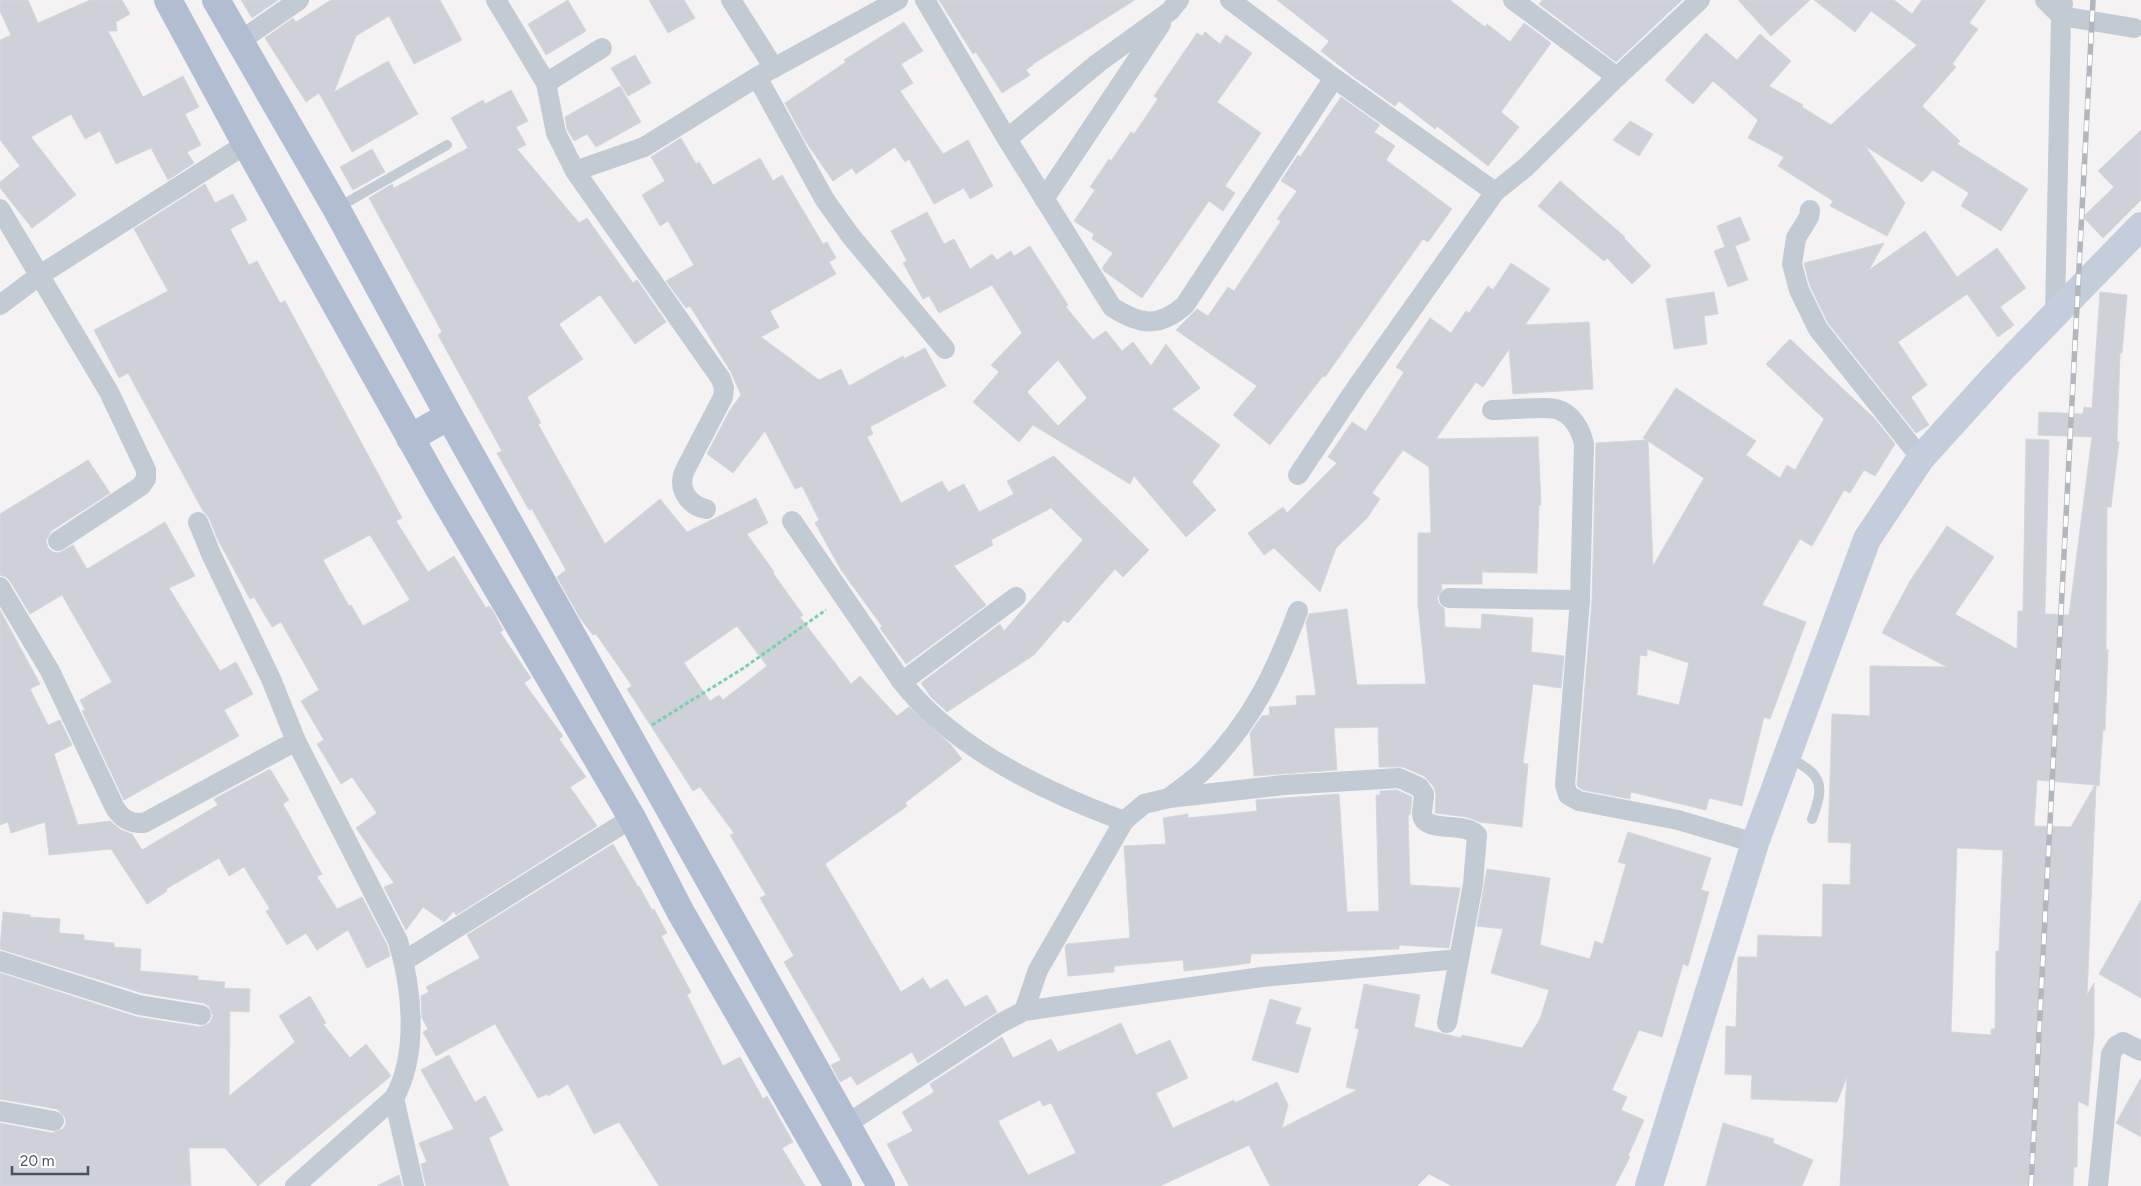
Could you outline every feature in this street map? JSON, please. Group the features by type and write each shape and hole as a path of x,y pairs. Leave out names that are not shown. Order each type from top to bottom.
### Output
{"main road":[{"path":"168,0 410,438 632,818 680,911 838,1186"},
{"path":"216,0 336,208 448,416 881,1186"},
{"path":"410,438 448,416"},
{"path":"680,911 716,892"}],"street":[{"path":"240,41 299,0"},
{"path":"496,0 546,83 556,134 575,171 721,379 724,388 723,397 681,481 688,500 699,508 706,509"},
{"path":"731,0 825,200 850,235 945,349"},
{"path":"575,171 644,147 765,73 898,0"},
{"path":"925,0 1007,139 1112,307 1129,318 1146,322 1162,320 1176,314 1185,305 1334,78"},
{"path":"1230,0 1334,78 1495,192"},
{"path":"1513,0 1617,76"},
{"path":"1298,475 1356,388 1495,192 1526,167 1617,76 1700,0"},
{"path":"2045,0 2062,8 2134,28"},
{"path":"1007,139 1098,63 1174,6"},
{"path":"1044,198 1112,94 1174,6"},
{"path":"2055,315 2062,8"},
{"path":"546,83 602,48"},
{"path":"0,304 40,275 246,144"},
{"path":"0,209 109,392 147,474 141,486 58,541"},
{"path":"1810,210 1809,217 1796,238 1792,264 1799,290 1818,329 1921,458"},
{"path":"1649,1186 1755,843 1866,540 1921,458 1997,374 2141,226"},
{"path":"1492,410 1556,409 1576,424 1582,433 1584,444 1580,600 1565,785 1568,795 1579,801 1678,820 1755,843"},
{"path":"792,521 902,682 912,695 938,720 1013,771 1076,803 1124,821"},
{"path":"198,522 211,554 271,679 296,741 398,941 404,961 412,1031 405,1074 394,1098 295,1186"},
{"path":"2,594 50,671 114,808 126,821 144,823 296,741"},
{"path":"902,682 1016,597"},
{"path":"1449,598 1580,600"},
{"path":"1168,798 1204,770 1251,713 1279,663 1298,611"},
{"path":"1024,1011 1038,970 1124,821 1144,804 1168,798 1284,785 1399,778 1419,787 1424,794 1422,816 1426,823 1433,826 1468,829 1477,835 1473,884 1447,1023"},
{"path":"404,961 632,818"},
{"path":"847,1124 1001,1023 1024,1011 1262,977 1459,959"},
{"path":"0,960 139,1006 201,1015"},
{"path":"2098,1186 2111,1054 2116,1046 2123,1042 2141,1051"},
{"path":"394,1098 414,1186"},
{"path":"0,1111 54,1121"}],"lane":[{"path":"336,208 447,145"},
{"path":"1787,756 1808,768 1815,775 1820,793 1812,819"}],"path":[{"path":"631,739 742,669 845,597"}],"building":[{"path":"0,0 28,0 38,23 90,0 122,0 130,14 116,22 117,31 108,31 143,97 183,76 199,107 185,114 201,145 187,152 194,163 168,180 151,148 116,164 100,131 85,139 71,114 31,137 76,195 32,228 0,188 0,182 20,166 0,140 0,40 11,35 0,11"},
{"path":"241,0 278,0 252,18"},
{"path":"331,0 440,0 462,40 414,64 389,16 356,36 334,92 388,61 418,114 352,152 319,93 306,102 265,38 293,18 296,22"},
{"path":"568,0 586,31 546,55 528,24"},
{"path":"649,0 684,0 695,18 668,33"},
{"path":"939,0 1135,0 1033,64 1026,70 1030,75 1002,93 976,52 973,54"},
{"path":"1277,0 1450,0 1485,27 1487,24 1510,42 1524,23 1551,43 1501,112 1519,127 1488,166 1437,126 1435,129 1399,101 1395,106 1354,77 1321,51 1329,41"},
{"path":"1542,0 1682,0 1616,62 1539,4"},
{"path":"1738,0 1810,0 1771,36"},
{"path":"1814,0 1894,0 1912,14 1922,0 1986,0 1969,23 1978,29 1952,64 1956,67 1922,106 1960,141 1957,144 2028,189 2001,231 1961,206 1969,193 1933,170 1922,182 1865,146 1905,203 1887,236 1830,206 1833,201 1778,166 1784,157 1748,138 1758,120 1713,81 1693,104 1665,80 1706,33 1737,60 1760,34 1791,61 1769,86 1803,105 1802,107 1831,125 1917,45 1871,11 1855,32"},
{"path":"904,22 923,51 901,64 913,83 900,91 943,154 968,140 993,186 970,199 964,188 934,204 909,159 905,162 895,147 856,174 852,168 833,181 806,142 785,103 846,62 844,60"},
{"path":"1205,32 1220,44 1226,35 1252,53 1217,102 1261,133 1225,186 1235,193 1223,211 1209,201 1142,298 1104,271 1102,268 1113,253 1092,239 1094,234 1074,221 1095,190 1090,187 1109,159 1111,161 1131,132 1134,134 1158,99 1154,96 1197,33 1202,36"},
{"path":"635,55 651,83 628,96 611,68"},
{"path":"620,86 641,122 596,147 587,134 574,141 567,129 565,117"},
{"path":"511,90 528,121 516,127 526,145 517,149 579,223 587,218 633,283 637,280 666,322 635,344 600,295 559,324 583,359 527,397 541,423 538,424 605,544 660,499 687,532 756,498 768,523 747,534 803,615 800,617 851,684 860,676 897,716 909,707 951,745 962,759 905,803 907,806 825,864 901,992 923,978 930,989 947,979 965,1007 987,995 997,1012 918,1063 912,1052 857,1085 851,1076 840,1082 831,1065 841,1060 784,962 794,956 760,898 766,895 730,835 734,833 700,787 693,791 627,689 632,686 596,634 593,635 580,618 557,577 566,570 532,509 529,510 497,453 502,451 438,335 442,332 369,198 392,184 394,188 468,148 451,118 483,100 485,104","holes":["737,626 767,666 723,700 719,695 710,701 684,663"]},
{"path":"1341,97 1380,125 1374,132 1395,146 1386,160 1452,209 1428,242 1423,239 1325,377 1323,376 1270,445 1233,415 1257,386 1176,330 1197,309 1208,316 1228,287 1234,291 1281,221 1277,219 1297,191 1281,181 1298,155 1300,157"},
{"path":"1630,121 1653,134 1639,156 1613,140"},
{"path":"2141,130 2141,200 2103,238 2083,217 2114,187 2098,171"},
{"path":"681,138 696,164 699,162 713,185 760,158 773,181 782,175 823,244 827,242 836,258 829,262 836,274 770,311 779,327 761,337 819,380 841,369 849,386 903,356 904,359 925,348 946,386 870,427 873,434 867,437 901,503 942,481 948,492 964,484 979,512 1014,494 1007,481 1054,456 1149,550 1123,577 1115,569 1068,623 1064,620 1034,655 947,712 931,697 921,683 1000,624 1004,631 1083,540 1051,508 991,540 993,545 954,566 986,605 906,664 880,628 882,626 841,570 815,523 819,520 802,486 795,489 765,431 733,473 707,454 730,410 741,395 731,372 690,306 686,308 666,281 694,265 668,221 660,226 642,195 665,181 651,157"},
{"path":"372,149 385,172 353,190 340,167"},
{"path":"1560,181 1625,237 1651,266 1632,284 1607,258 1604,261 1538,206"},
{"path":"205,184 215,203 233,194 247,220 230,229 249,265 257,261 280,303 285,301 402,518 396,521 428,572 454,556 486,608 489,606 493,611 503,630 500,632 531,678 524,683 563,736 559,739 586,777 570,787 597,826 456,915 454,911 444,922 423,907 406,930 384,887 394,883 356,828 377,813 352,777 341,784 317,744 324,740 301,701 319,690 281,622 272,627 254,597 250,599 218,540 209,518 203,511 128,373 119,378 94,330 168,291 134,229","holes":["370,535 410,600 363,626 351,605 349,606 323,560"]},
{"path":"927,212 944,244 954,239 970,269 992,254 997,260 1011,251 1014,256 1030,246 1068,305 1066,307 1093,340 1106,331 1122,351 1133,342 1151,366 1166,344 1200,388 1172,409 1220,445 1192,482 1216,510 1186,537 1134,476 1130,484 1033,425 1019,442 973,402 999,372 991,365 1022,333 992,285 939,313 929,296 923,299 903,263 907,261 891,231","holes":["1058,360 1087,398 1058,426 1027,392"]},
{"path":"1740,217 1750,240 1735,246 1748,280 1728,287 1714,251 1725,247 1717,226"},
{"path":"1925,231 1957,277 1997,248 2026,288 2000,307 2014,325 1998,337 1967,294 1898,342 1927,385 1911,397 1929,425 1916,433 1828,323 1810,286 1804,263 1884,243 1869,270"},
{"path":"1511,263 1550,289 1525,325 1589,322 1593,389 1513,394 1509,349 1483,387 1476,382 1436,439 1538,437 1541,505 1539,505 1537,573 1482,572 1482,584 1441,584 1442,589 1437,598 1439,604 1444,608 1445,627 1481,629 1482,614 1533,618 1531,652 1564,656 1561,688 1533,684 1523,763 1528,764 1522,827 1480,822 1467,817 1435,813 1436,794 1434,787 1424,776 1403,767 1379,767 1378,727 1334,728 1337,770 1254,776 1250,733 1262,716 1270,715 1269,707 1297,705 1296,696 1316,695 1306,623 1309,614 1347,609 1357,685 1426,684 1418,605 1418,533 1431,533 1429,467 1403,450 1372,493 1380,499 1367,518 1336,548 1320,592 1274,548 1264,555 1248,533 1283,507 1287,513 1337,463 1328,457 1352,422 1366,431 1404,372 1396,367 1430,318 1451,333 1466,311 1469,313 1488,286 1493,290"},
{"path":"1714,292 1718,314 1704,316 1707,344 1674,349 1666,299"},
{"path":"2100,292 2127,295 2122,353 2120,353 2117,442 2119,442 2111,507 2107,507 2106,649 2108,650 2105,731 2103,730 2099,786 2096,785 2087,995 2094,983 2094,1035 2088,1106 2078,1101 2077,1167 2074,1167 2073,1186 1840,1186 1847,1077 1837,1102 1751,1099 1752,1075 1725,1074 1726,1026 1736,1027 1738,957 1757,957 1758,935 1822,937 1823,884 1850,885 1851,843 1828,842 1832,714 1870,716 1870,666 1947,667 1882,633 1910,581 1947,526 1994,557 1955,614 2017,649 2018,611 2023,611 2026,439 2049,440 2045,614 2069,615 2092,437 2038,435 2039,412 2083,414 2084,407 2092,408","holes":["2037,780 2095,785 2071,827 2034,826","1957,848 2003,850 1999,951 1996,951 1995,1029 1991,1029 1991,1035 1951,1032"]},
{"path":"1790,339 1874,418 1895,444 1875,476 1864,470 1850,493 1844,490 1812,546 1800,539 1762,605 1806,622 1770,719 1764,717 1742,806 1709,798 1706,810 1631,792 1630,799 1583,790 1577,784 1592,600 1596,443 1647,440 1643,438 1676,388 1756,441 1746,455 1780,478 1787,465 1795,470 1824,419 1766,364","holes":["1648,441 1704,478 1653,566","1647,649 1689,663 1679,705 1637,695 1640,655 1647,656"]},
{"path":"88,460 110,493 51,531 46,541 48,548 53,552 59,553 73,545 87,569 165,522 195,576 169,588 220,671 236,662 253,694 224,710 239,736 124,800 82,711 85,710 80,700 112,682 62,595 30,614 10,581 0,575 0,514"},
{"path":"0,610 40,684 30,689 48,725 60,720 72,745 54,754 78,825 110,821 121,830 132,834 142,850 218,805 214,799 270,769 289,800 283,804 322,874 317,877 337,909 362,897 387,945 390,956 367,968 348,930 317,950 306,933 287,945 266,911 270,909 244,867 229,876 219,858 166,889 167,891 147,904 111,849 49,855 45,822 11,833 8,822 0,825"},
{"path":"1397,790 1412,797 1410,815 1408,815 1410,885 1460,888 1449,948 1399,945 1399,949 1251,954 1250,963 1220,967 1184,971 1183,960 1114,966 1114,972 1068,976 1065,947 1067,944 1130,938 1124,846 1166,844 1163,818 1188,814 1188,818 1257,811 1256,800 1339,794 1347,912 1379,911 1376,795 1380,795 1380,791"},
{"path":"1628,832 1711,858 1701,890 1709,892 1688,966 1683,964 1662,1037 1639,1030 1612,1090 1627,1097 1621,1110 1644,1120 1628,1156 1630,1157 1615,1186 1452,1186 1429,1174 1417,1186 1270,1186 1249,1145 1160,1186 909,1186 887,1144 913,1131 902,1112 934,1092 930,1084 1002,1037 1013,1058 1051,1039 1058,1052 1121,1023 1136,1055 1170,1040 1188,1078 1156,1093 1173,1128 1234,1100 1235,1103 1277,1082 1288,1105 1282,1128 1357,1090 1346,1087 1359,1029 1355,1028 1364,984 1420,995 1414,1027 1461,1038 1462,1035 1522,1048 1540,1019 1549,990 1491,973 1503,929 1477,926 1487,869 1550,878 1540,945 1590,959 1595,941 1603,944 1626,864 1618,862","holes":["1040,1100 1043,1106 1051,1103 1076,1153 1028,1175 998,1121"]},
{"path":"613,844 667,933 661,936 691,992 687,995 723,1066 740,1057 763,1099 767,1096 793,1142 782,1148 805,1186 659,1186 619,1122 594,1134 568,1084 548,1096 547,1094 538,1098 495,1024 436,1056 423,1032 428,1029 422,1018 421,996 429,992 426,987 480,958 467,935"},
{"path":"2141,900 2141,998 2099,974"},
{"path":"3,912 30,915 30,917 60,919 59,933 84,935 84,940 114,943 114,947 141,949 140,971 198,976 198,980 225,982 224,988 250,989 249,1012 230,1011 229,1096 295,1042 279,1016 310,996 326,1023 323,1024 350,1058 366,1044 391,1076 258,1186 225,1148 189,1148 191,1186 0,1186 0,1123 52,1133 63,1129 66,1123 65,1117 57,1109 0,1099 0,973 137,1017 200,1027 210,1023 213,1016 209,1006 203,1003 142,993 0,949"},
{"path":"1270,999 1301,1008 1295,1024 1311,1028 1298,1073 1252,1060"},
{"path":"449,1055 475,1102 485,1096 503,1130 489,1138 509,1186 426,1186 421,1164 427,1162 419,1143 454,1129 421,1070"},
{"path":"2141,1078 2141,1137 2116,1123"},
{"path":"1723,1123 1774,1139 1773,1143 1813,1160 1802,1186 1706,1186"},
{"path":"399,1175 402,1186 377,1186"}],"railway":[{"path":"2031,1186 2093,0"}]}
